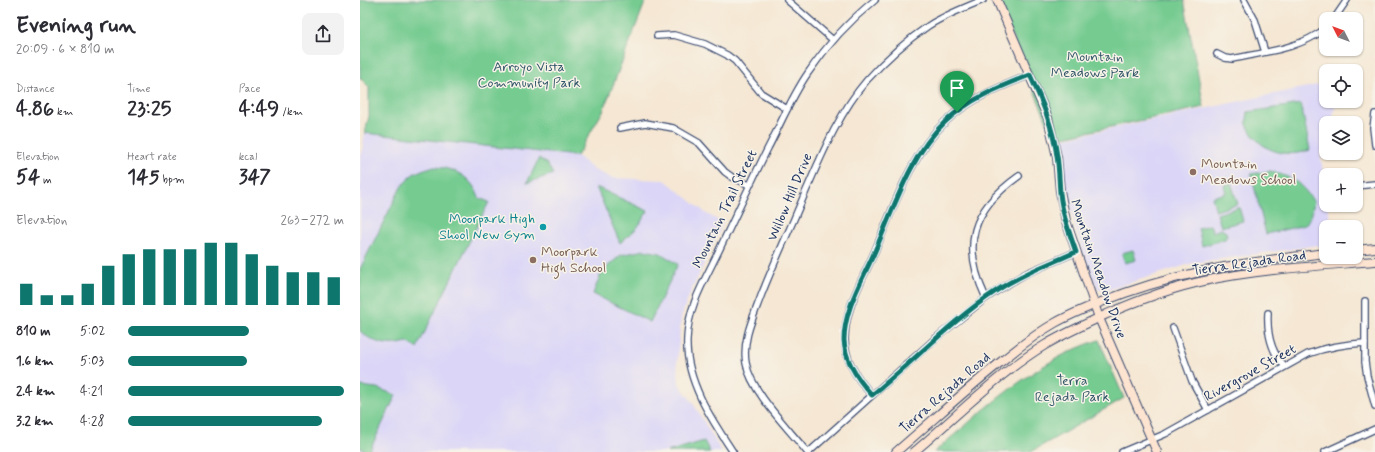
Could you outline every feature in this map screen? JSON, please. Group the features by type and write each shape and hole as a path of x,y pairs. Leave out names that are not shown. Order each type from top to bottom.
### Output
{"main road":[{"name":"Mountain Meadow Drive","path":"997,0 1044,108 1054,139 1058,156 1061,199 1066,221 1099,318 1158,452"},
{"path":"1363,249 1375,248"},
{"name":"Tierra Rejada Road","path":"896,452 977,381 1017,349 1055,323 1095,304 1162,280 1203,270 1259,261 1319,255"},
{"name":"Tierra Rejada Road","path":"914,452 994,382 1044,345 1085,323 1144,298 1204,281 1260,271 1375,261"}],"street":[{"path":"787,0 833,40"},
{"name":"Mountain Trail Street","path":"733,452 710,417 698,390 688,361 687,339 691,310 749,185 787,109 807,74 833,40 860,12 875,0"},
{"name":"Willow Hill Drive","path":"808,452 760,394 750,376 746,365 745,348 752,319 827,144 840,119 855,96 867,81 897,50 929,26 959,10 983,0"},
{"path":"1244,0 1255,20 1265,52"},
{"path":"1338,12 1346,0"},
{"path":"1217,54 1225,58 1232,59 1288,47 1307,40 1319,33"},
{"path":"657,36 674,35 705,44 727,55 734,61 761,93 787,109"},
{"path":"872,395 852,368 846,354 844,338 853,301 904,185 921,153 945,122 975,100 1002,86 1030,75"},
{"path":"1375,114 1373,128 1375,145"},
{"path":"620,128 645,123 673,128 689,136 698,143 728,174 749,185"},
{"path":"986,298 979,282 973,258 975,233 983,212 993,199 1007,185 1019,176"},
{"path":"1363,185 1375,184"},
{"path":"808,452 936,338 986,298 1027,273 1076,252"},
{"path":"1365,300 1364,343 1367,376 1375,406"},
{"path":"1268,313 1267,330 1269,337 1279,361 1285,366"},
{"path":"1174,328 1192,381 1208,410"},
{"name":"Rivergrove Street","path":"1122,452 1165,434 1285,366 1321,349 1364,343"},
{"path":"1325,452 1375,429"}],"shaded area":[{"name":"Mountain Meadows School","path":"1319,84 1319,108 1335,108 1333,116 1319,116 1319,160 1321,160 1322,168 1319,168 1319,212 1329,212 1330,220 1319,220 1319,246 1193,263 1104,291 1098,289 1082,251 1067,194 1057,140"},
{"name":"Moorpark High School","path":"365,133 577,156 594,170 612,178 665,180 707,214 723,223 688,298 681,318 677,364 679,384 691,400 722,452 360,452 360,161"}],"green space":[{"name":"Arroyo Vista Community Park","path":"360,0 646,0 603,111 577,156 365,133 369,116 369,87 360,78"},
{"name":"Mountain Meadows Park","path":"997,0 1184,0 1204,107 1054,139"},
{"path":"1301,104 1310,150 1291,154 1273,150 1258,141 1247,124 1248,112"},
{"path":"539,158 547,164 553,174 527,183"},
{"path":"431,167 439,167 461,174 472,184 479,198 489,202 417,348 407,342 388,344 376,342 360,331 360,269 401,187 413,174"},
{"path":"1271,171 1286,176 1296,182 1304,189 1314,202 1311,216 1305,225 1266,234 1251,174"},
{"path":"1231,183 1238,204 1216,211 1212,197 1226,193 1224,185"},
{"path":"596,187 648,211 637,228 620,243"},
{"path":"1239,207 1243,221 1221,227 1217,214"},
{"path":"1210,225 1213,232 1221,229 1226,232 1227,235 1225,239 1202,246 1198,228"},
{"path":"644,250 660,253 678,264 650,322 593,294 600,276 609,265 621,255"},
{"path":"1133,250 1136,260 1125,263 1122,253"},
{"name":"Terra Rejada Park","path":"1099,340 1124,398 1031,452 934,452 991,404 1032,373 1076,349"},
{"path":"360,386 377,388 396,395 369,452 360,448"},
{"path":"704,441 710,452 667,452"}],"place":[{"name":"Mountain Meadows School","path":"1193,172"},
{"name":"Moorpark High Shool New Gym","path":"543,227"},
{"name":"Moorpark High School","path":"533,260"}],"route":[{"path":"1030,75 1048,118 1054,139 1058,156 1061,199 1069,233 1076,252 1027,273 997,291 936,338 872,395 865,388 852,368 846,354 844,338 848,315 911,170 928,142 945,122 957,112 985,94 1030,75"}]}
